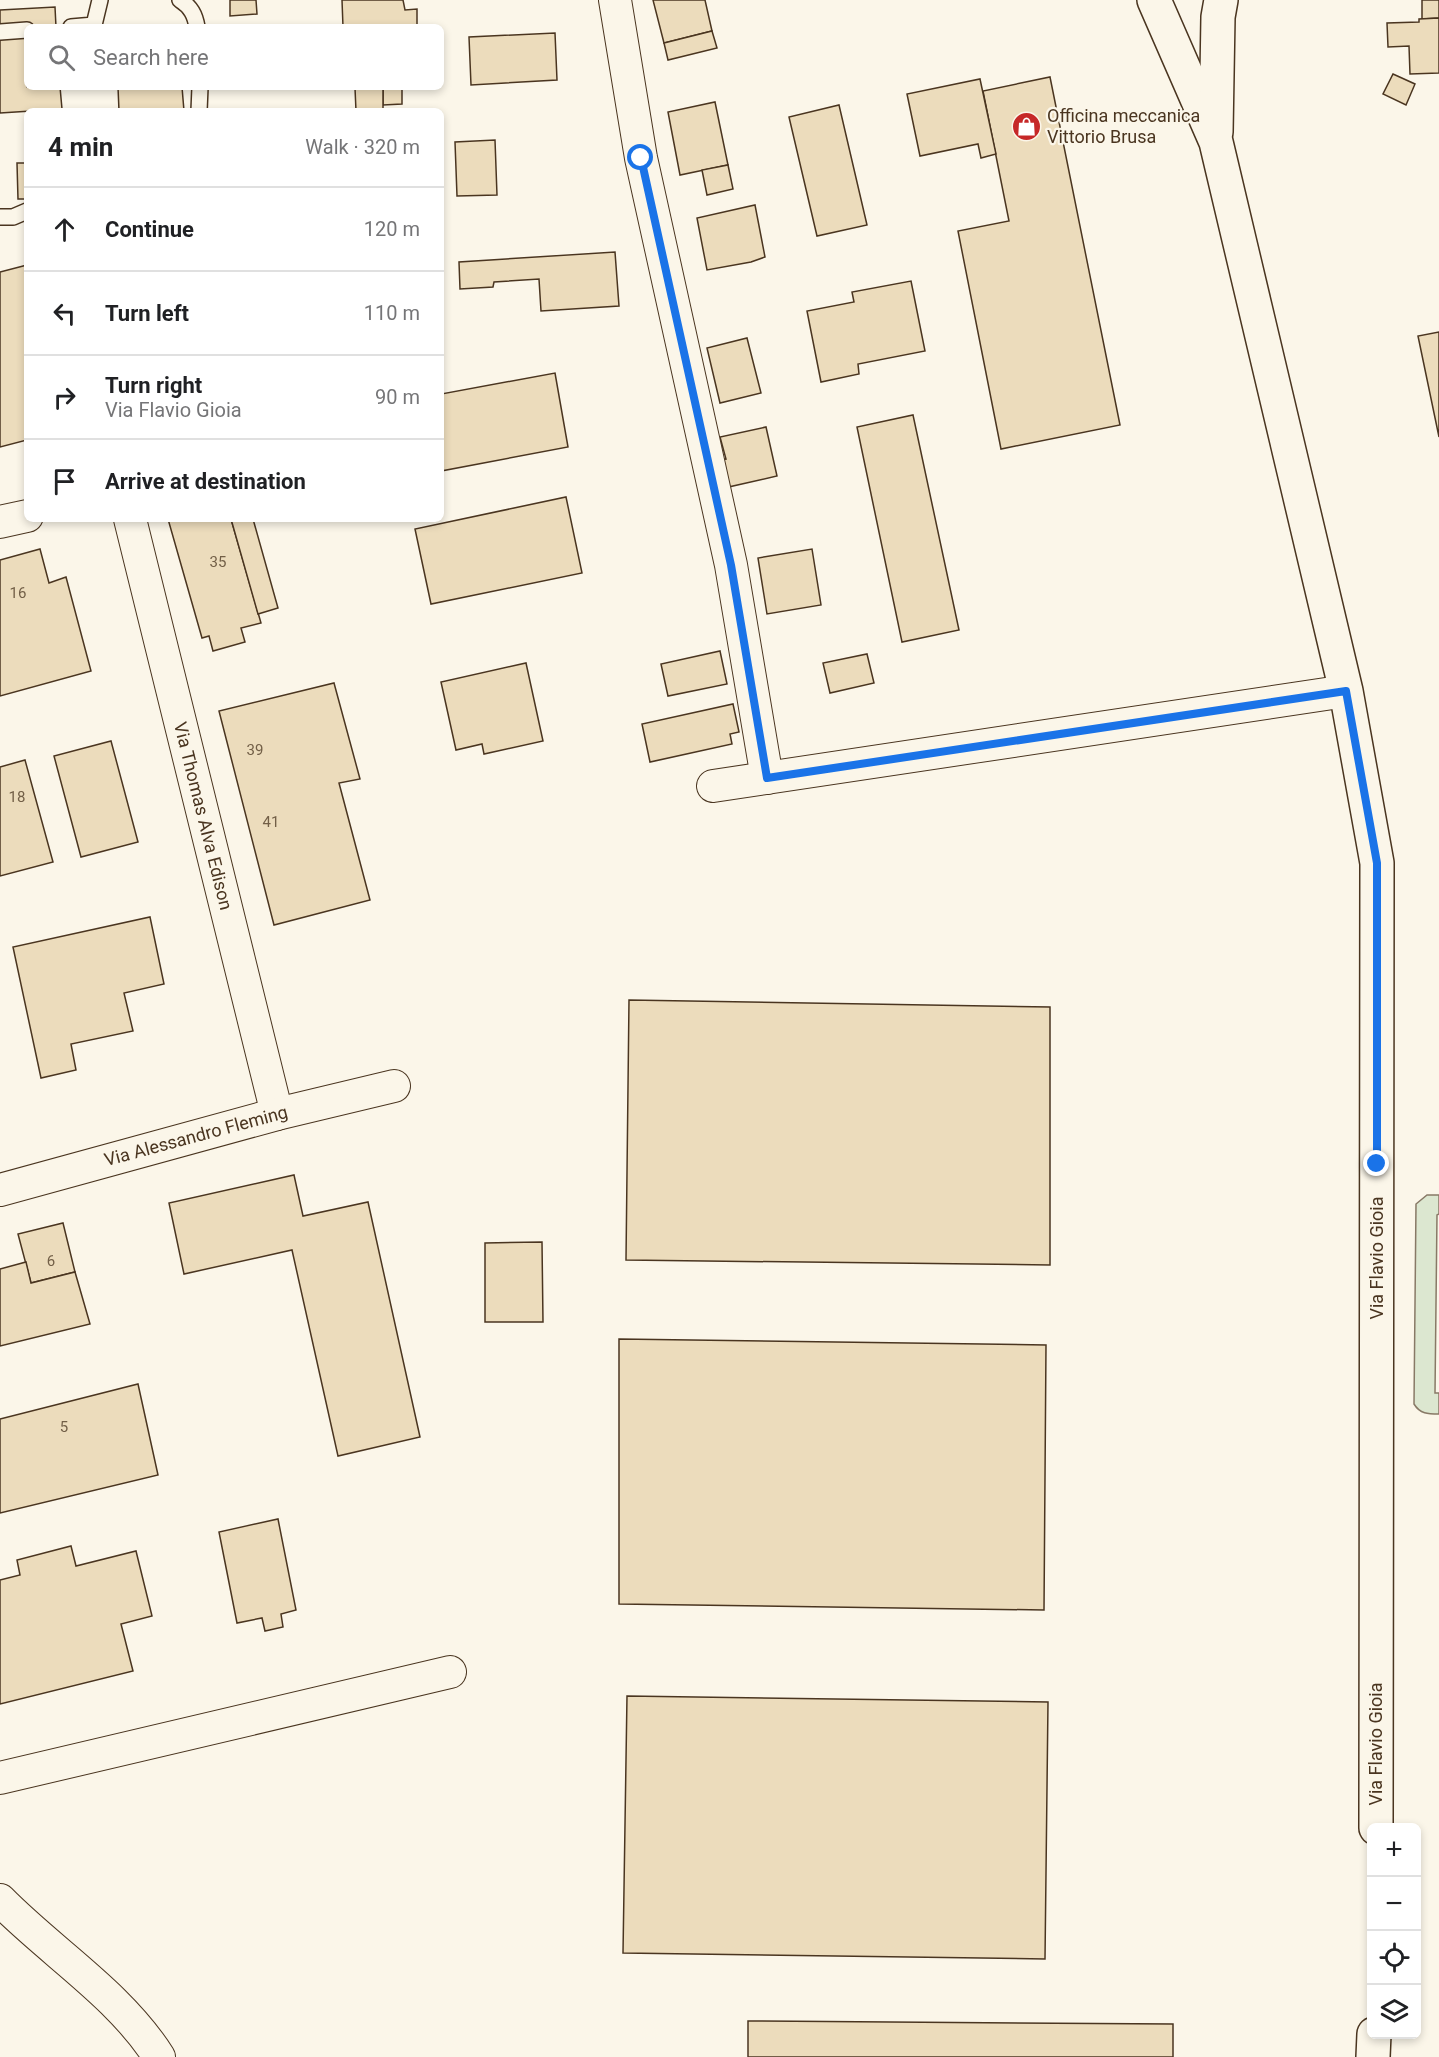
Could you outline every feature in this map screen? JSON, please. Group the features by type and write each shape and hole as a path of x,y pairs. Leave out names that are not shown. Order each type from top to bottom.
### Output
{"main road":[{"path":"1154,0 1216,142"},
{"path":"1216,142 1218,17 1221,0"},
{"name":"Via Flavio Gioia","path":"1216,142 1346,691 1377,863 1376,1823"},
{"path":"1373,2057 1374,2039"}],"street":[{"path":"615,0 641,158 731,565 767,778"},
{"path":"0,522 24,517"},
{"name":"Via Thomas Alva Edison","path":"131,522 277,1114"},
{"path":"713,786 1346,691"},
{"name":"Via Alessandro Fleming","path":"0,1190 277,1114 394,1086"},
{"path":"0,1778 450,1672"},
{"path":"0,1900 24,1925 112,2000 147,2038 159,2057"}],"lane":[{"path":"94,24 100,0"},
{"path":"180,0 194,13 196,24"},
{"path":"0,32 24,30"},
{"path":"200,90 200,108"},
{"path":"0,218 13,217 24,212"},
{"path":"0,218 24,223"}],"green space":[{"path":"1427,1195 1439,1195 1435,1393 1439,1393 1439,1414 1422,1412 1414,1404 1416,1204"}],"building":[{"path":"230,0 256,0 257,14 230,16"},
{"path":"342,0 403,0 405,10 417,9 417,24 343,24"},
{"path":"653,0 705,0 712,31 664,43"},
{"path":"1422,0 1439,0 1439,18 1422,19"},
{"path":"55,7 56,24 24,24 24,90 60,90 62,108 24,108 24,111 0,113 0,10"},
{"path":"1439,18 1439,73 1410,74 1409,46 1388,47 1387,23 1419,22 1419,19"},
{"path":"712,31 717,48 668,60 664,43"},
{"path":"555,33 557,80 471,85 469,37"},
{"path":"1393,74 1415,84 1406,105 1383,94"},
{"path":"1050,77 1120,425 1001,449 958,231 1009,221 983,91"},
{"path":"980,79 996,154 981,158 978,144 920,156 907,94"},
{"path":"118,90 182,90 184,108 119,108"},
{"path":"355,90 383,90 383,108 356,108"},
{"path":"383,90 402,90 402,104 383,105"},
{"path":"715,102 728,165 680,175 668,112"},
{"path":"839,105 867,225 817,236 789,117"},
{"path":"495,140 497,195 457,196 455,142"},
{"path":"17,163 24,163 24,199 18,199"},
{"path":"728,165 733,189 707,195 702,170"},
{"path":"755,205 765,257 751,262 707,270 697,218"},
{"path":"615,252 619,306 541,311 539,279 494,282 493,287 460,289 459,262"},
{"path":"24,266 24,441 0,447 0,272"},
{"path":"911,281 925,351 858,364 859,374 821,382 807,311 854,302 852,292"},
{"path":"1439,332 1439,437 1418,336"},
{"path":"747,338 761,393 720,403 707,348"},
{"path":"555,373 568,447 444,470 444,393"},
{"path":"913,415 959,630 902,642 857,427"},
{"path":"766,427 777,476 724,488 718,460 726,459 720,437"},
{"path":"566,497 582,573 431,604 415,529"},
{"path":"169,522 232,522 261,623 241,628 245,642 213,651 209,636 202,638"},
{"path":"232,522 254,522 278,608 258,614"},
{"path":"40,549 49,583 66,577 91,671 0,696 0,560"},
{"path":"812,549 821,605 767,614 758,558"},
{"path":"720,651 727,684 668,696 661,664"},
{"path":"867,654 874,683 830,693 823,663"},
{"path":"526,663 543,741 484,754 482,744 456,750 441,682"},
{"path":"334,683 360,779 339,783 370,900 274,925 219,711"},
{"path":"733,704 739,732 730,734 732,744 650,762 642,724"},
{"path":"111,741 138,842 81,857 54,756"},
{"path":"25,760 53,862 0,876 0,767"},
{"path":"150,917 164,984 124,993 133,1031 71,1044 76,1070 41,1078 13,947"},
{"path":"629,1000 1050,1007 1050,1265 626,1260"},
{"path":"294,1175 303,1216 368,1202 420,1437 338,1456 292,1250 184,1274 169,1203"},
{"path":"63,1223 75,1272 31,1283 18,1234"},
{"path":"542,1242 543,1322 485,1322 485,1243"},
{"path":"26,1262 31,1283 75,1272 90,1324 0,1346 0,1269"},
{"path":"619,1339 1046,1345 1044,1610 619,1604"},
{"path":"138,1384 158,1475 0,1513 0,1419"},
{"path":"278,1519 296,1610 281,1614 283,1627 265,1631 262,1618 237,1623 219,1532"},
{"path":"71,1546 76,1566 136,1551 152,1616 121,1624 133,1671 0,1704 0,1580 20,1575 17,1560"},
{"path":"627,1696 1048,1702 1045,1959 623,1953"},
{"path":"748,2021 1173,2024 1173,2057 748,2057"}],"place":[{"name":"Officina meccanica Vittorio Brusa","path":"1026,126"}],"route":[{"path":"641,158 731,565 767,778 1346,691 1377,863 1377,1164"}]}
